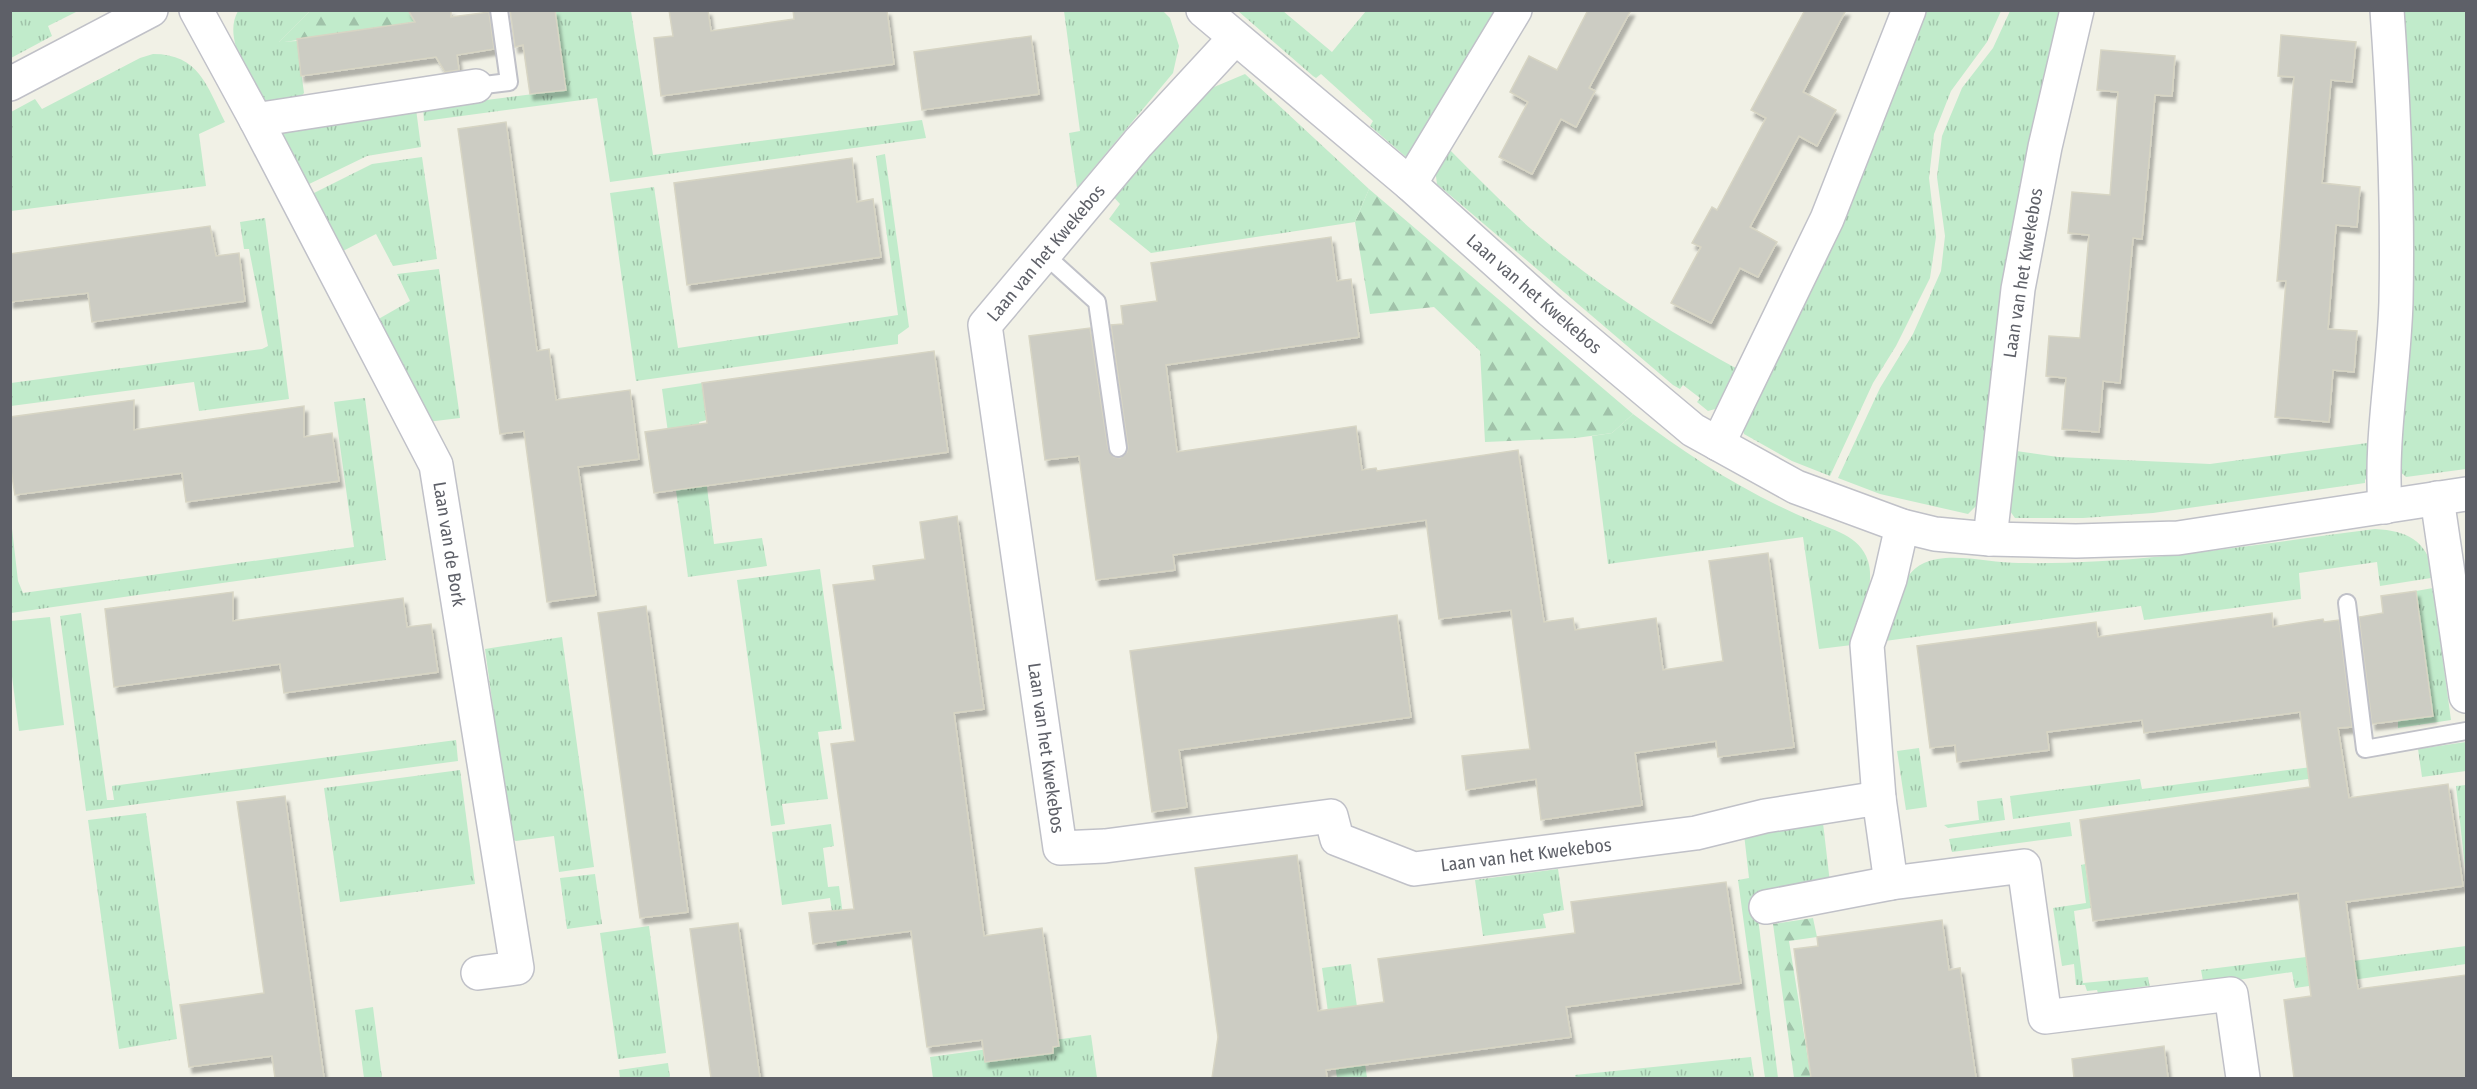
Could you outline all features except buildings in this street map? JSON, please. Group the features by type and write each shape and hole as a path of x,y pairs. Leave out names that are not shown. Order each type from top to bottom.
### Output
{"street":[{"path":"10,84 152,10"},
{"name":"Laan van de Bork","path":"196,10 436,465 517,968 478,973"},
{"name":"Laan van het Kwekebos","path":"1203,10 1410,183 1568,325 1693,430 1796,487 1902,526 1935,534 1990,539 2076,541 2178,538 2452,496 2466,696"},
{"path":"1410,183 1515,10"},
{"path":"1718,444 1827,219 1909,10"},
{"name":"Laan van het Kwekebos","path":"1990,539 2018,289 2040,170 2077,10"},
{"path":"2385,507 2383,472 2396,304 2395,144 2387,10"},
{"name":"Laan van het Kwekebos","path":"1235,38 1138,143 985,325 1060,848 1105,846 1331,816 1336,839 1414,869 1696,833 1765,816 1879,798"},
{"path":"256,120 476,86"},
{"path":"1891,883 1879,798 1867,645 1890,579 1902,526"},
{"path":"1766,907 1891,883 2024,866 2045,1017 2231,994 2243,1078"}],"lane":[{"path":"476,86 509,82 499,10"},
{"path":"1045,255 1097,302 1118,448"},
{"path":"2347,603 2365,749 2466,731"}],"green space":[{"path":"11,10 78,11 48,26 52,36 11,58"},
{"path":"238,11 310,11 279,42 297,41 304,93 297,101 263,104 236,46 233,34"},
{"path":"310,11 413,11 415,22 278,43"},
{"path":"555,11 631,11 653,155 922,120 926,138 610,182 597,98 424,121 423,108 565,90"},
{"path":"1064,11 1163,11 1170,18 1179,46 1173,73 1077,188 1069,133 1080,131"},
{"path":"1238,11 1283,11 1332,52 1366,11 1504,11 1413,155 1406,157 1370,126 1373,121 1321,74 1316,78 1313,76"},
{"path":"1920,11 2001,11 1987,42 1951,91 1934,134 1929,178 1936,237 1930,278 1896,346 1873,383 1830,476 1792,461 1744,434 1743,428"},
{"path":"2010,11 2065,11 1982,500 1968,514 1880,494 1838,478 1880,388 1913,334 1941,271 1945,236 1937,177 1942,136 1962,88 1993,48"},
{"path":"2394,11 2466,11 2466,469 2406,477 2397,469"},
{"path":"153,54 169,55 181,60 200,74 225,122 199,134 206,186 11,211 11,112 35,99 42,109 140,58"},
{"path":"1245,74 1369,189 1355,222 1151,253 1109,219 1120,204 1110,193 1207,90"},
{"path":"416,109 421,147 367,156 305,186 280,136 289,126"},
{"path":"1446,146 1520,219 1556,250 1660,324 1743,372 1719,408 1708,411 1697,402 1700,398 1683,385 1680,389 1673,385 1437,184 1435,169"},
{"path":"885,154 909,327 898,335 898,344 636,381 610,193 654,187 678,348 898,315 876,156"},
{"path":"422,157 437,259 393,266 376,234 343,251 310,195 372,164"},
{"path":"1369,189 1633,414 1612,433 1576,438 1485,442 1480,351 1434,307 1370,314 1355,222"},
{"path":"265,218 289,399 199,411 194,382 11,406 11,383 262,349 268,346 249,249 244,249 240,222"},
{"path":"439,269 460,418 427,422 375,321 410,301 397,274"},
{"path":"702,383 707,420 699,422 714,544 762,538 767,566 688,577 662,389"},
{"path":"365,398 386,560 11,613 11,520 18,581 23,593 354,547 334,402"},
{"path":"1633,414 1696,459 1740,486 1844,534 1859,545 1868,561 1870,581 1866,603 1852,645 1819,649 1803,537 1608,564 1592,436 1612,433"},
{"path":"2375,442 2372,471 2365,483 2153,513 2083,518 2015,518 2004,503 2009,450 2058,457 2210,464"},
{"path":"2375,529 2406,535 2420,545 2426,552 2434,572 2431,573 2431,578 2380,586 2377,562 2299,573 2301,599 2144,620 2141,606 1885,641 1902,586 1915,569 1934,560 1958,558 2008,563 2109,561"},
{"path":"820,569 842,729 818,732 828,799 782,804 785,824 771,826 737,580"},
{"path":"2433,588 2451,720 2398,728 2398,721 2433,716 2416,591"},
{"path":"81,613 107,800 114,800 112,786 456,740 458,761 86,811 60,616"},
{"path":"50,617 64,725 19,731 11,669 11,621"},
{"path":"562,637 594,867 559,872 554,836 516,841 511,839 485,649"},
{"path":"2466,742 2466,771 2422,777 2418,749"},
{"path":"1919,748 1927,807 1906,810 1897,751"},
{"path":"2343,763 2345,774 2013,819 2010,796 2140,779 2142,789"},
{"path":"460,770 475,884 340,902 324,788"},
{"path":"2466,785 2466,876 2456,786"},
{"path":"2002,798 2005,820 1948,828 1944,825 1979,820 1977,801"},
{"path":"146,813 177,1039 119,1049 88,820"},
{"path":"2070,822 2072,836 1952,852 1949,839"},
{"path":"1823,823 1830,883 1755,894 1778,1078 1765,1078 1738,880 1749,878 1744,834"},
{"path":"831,824 834,846 823,848 828,887 839,886 847,944 837,946 830,898 782,905 772,832"},
{"path":"2085,864 2091,908 2074,911 2083,983 2148,977 2150,988 2148,986 2098,993 2097,990 2087,991 2085,985 2076,985 2074,964 2062,966 2053,908 2086,903 2081,865"},
{"path":"1558,869 1564,910 1543,914 1546,928 1483,936 1475,880"},
{"path":"595,874 602,924 567,929 560,878"},
{"path":"1813,918 1817,937 1789,941 1811,1078 1794,1078 1773,924"},
{"path":"649,926 666,1053 618,1059 600,933"},
{"path":"2466,946 2466,964 2295,988 2292,972 2224,982 2223,978 2203,981 2201,970 2306,957 2308,967"},
{"path":"1351,964 1367,1078 1337,1078 1322,968"},
{"path":"373,1007 382,1078 364,1078 355,1010"},
{"path":"1091,1035 1097,1078 933,1078 930,1057"},
{"path":"1751,1057 1754,1078 1576,1078 1575,1075"},
{"path":"668,1063 670,1078 620,1078 619,1070"}]}
